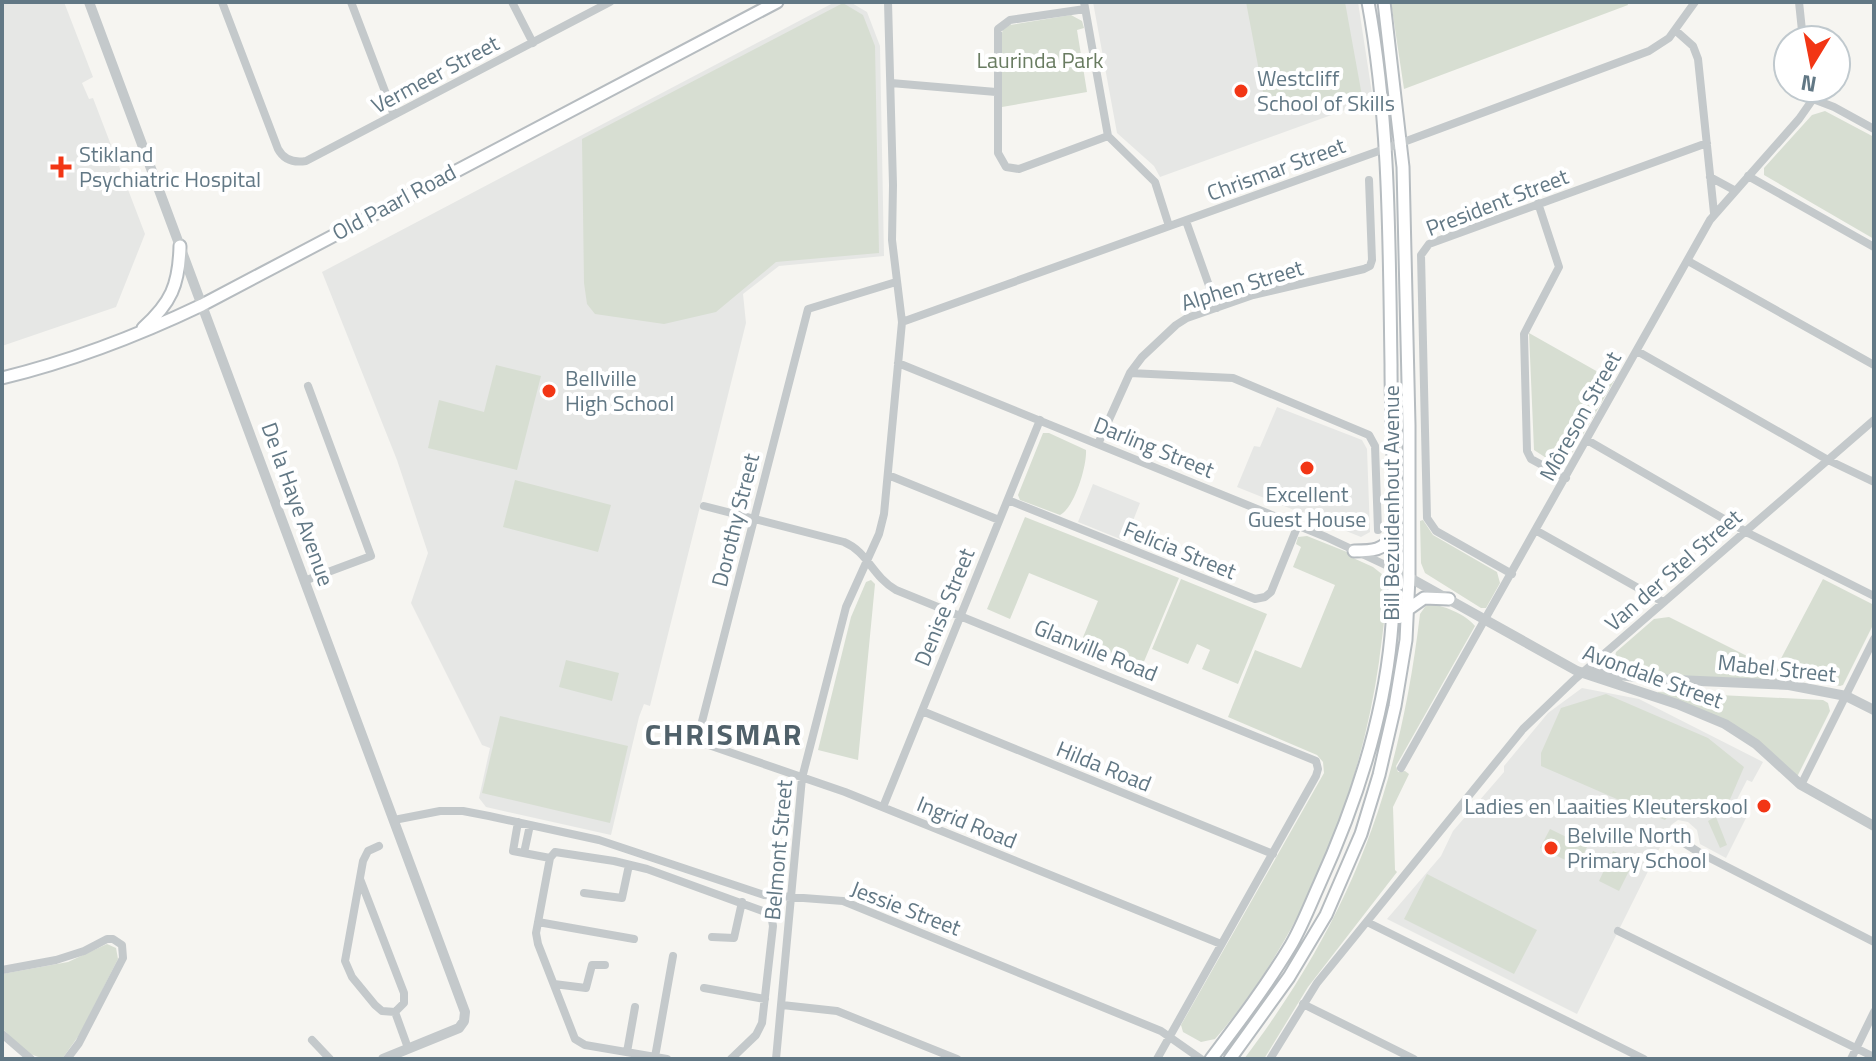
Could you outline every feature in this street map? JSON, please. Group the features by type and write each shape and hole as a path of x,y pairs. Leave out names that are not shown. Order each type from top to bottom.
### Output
{"main road":[{"name":"Old Paarl Road","path":"2,378 58,364 134,337 202,305 777,2"},
{"name":"Bill Bezuidenhout Avenue","path":"1211,1059 1250,1009 1292,942 1345,827 1382,700 1391,636 1394,569 1387,148 1368,2"},
{"name":"Bill Bezuidenhout Avenue","path":"1230,1059 1289,977 1326,915 1361,834 1379,775 1406,640 1409,425 1401,143 1384,2"},
{"path":"134,337 160,312 172,293 180,246"},
{"path":"1354,551 1376,550 1388,543 1394,534"},
{"path":"1407,610 1424,598 1449,599"}],"street":[{"name":"De la Haye Avenue","path":"89,2 465,1012 464,1021 455,1030 408,1048"},
{"name":"Vermeer Street","path":"222,2 278,149 287,159 306,161 610,2"},
{"path":"351,2 394,115"},
{"path":"512,2 533,43"},
{"name":"Belmont Street","path":"776,1059 802,778 846,607 881,526 888,475 902,322 892,240 888,2"},
{"path":"1695,2 1675,30 1691,43 1697,56 1714,214"},
{"path":"1799,2 1801,24"},
{"path":"1108,136 1019,169 1010,169 1003,164 998,153 996,92 996,36 1000,26 1010,20 1085,5 1108,136 1155,182 1169,226"},
{"name":"Chrismar Street","path":"902,322 1401,143 1660,45 1675,30"},
{"path":"891,83 996,92"},
{"name":"Môreson Street","path":"1401,768 1714,214 1810,104"},
{"path":"1828,104 1874,129"},
{"name":"President Street","path":"1512,574 1439,533 1427,518 1420,261 1424,249 1429,244 1538,203 1707,143"},
{"path":"1748,176 1874,247"},
{"path":"1710,177 1734,190"},
{"name":"Alphen Street","path":"1098,444 1130,373 1142,357 1176,325 1253,295 1367,268 1372,260 1369,180"},
{"path":"1538,203 1559,267 1524,334 1527,453 1531,459 1566,478"},
{"path":"1186,221 1217,308"},
{"path":"1688,261 1874,365"},
{"name":"Dorothy Street","path":"697,741 808,309 896,282"},
{"path":"1637,351 1828,460 1874,482"},
{"name":"Darling Street","path":"898,363 1298,525 1394,569"},
{"path":"1130,373 1233,378 1369,435 1375,446 1378,530"},
{"path":"304,581 371,556 308,386"},
{"name":"Denise Street","path":"883,807 1040,420"},
{"name":"Van der Stel Street","path":"1270,1059 1303,1004 1523,729 1581,672 1874,420"},
{"path":"1587,440 1746,531 1874,596"},
{"path":"888,475 999,520"},
{"name":"Felicia Street","path":"1008,500 1255,599 1271,592 1298,525"},
{"name":"Glanville Road","path":"704,506 844,542 861,552 873,571 888,585 1309,756 1317,765 1316,776 1273,854"},
{"path":"1537,531 1663,602"},
{"name":"Avondale Street","path":"1394,569 1581,672 1677,704 1725,724 1756,744 1801,785 1874,826"},
{"path":"1801,785 1874,639"},
{"name":"Mabel Street","path":"1581,672 1654,679 1773,683 1846,696 1874,710"},
{"name":"Hilda Road","path":"922,711 1273,854"},
{"name":"Ingrid Road","path":"697,741 883,807 1221,944"},
{"name":"Jessie Street","path":"394,820 425,813 463,811 599,840 764,895 849,903 1170,1036 1201,1059"},
{"path":"518,822 513,851 550,858"},
{"path":"524,853 530,825"},
{"path":"516,835 527,837"},
{"path":"1681,841 1874,942"},
{"path":"360,879 404,993 404,1003 395,1012 382,1011 375,1005 347,968 346,949 360,879 365,854 379,846"},
{"path":"667,1059 577,1042 538,944 538,922 550,858 558,852 629,865 767,911 773,919 761,1029 731,1059"},
{"path":"1157,1059 1273,854"},
{"path":"584,893 622,898 629,865"},
{"path":"712,937 731,940 736,936 742,902"},
{"path":"538,922 634,939"},
{"path":"1367,922 1644,1059"},
{"path":"1618,931 1874,1057"},
{"path":"2,970 56,960 107,939 122,945 123,958 79,1043 67,1059"},
{"path":"655,1057 673,956"},
{"path":"554,984 586,988 593,964 605,965"},
{"path":"704,988 765,999"},
{"path":"1303,1004 1414,1059"},
{"path":"782,1005 837,1011 957,1059"},
{"path":"627,1052 635,1007"},
{"path":"383,1059 408,1048 395,1012"},
{"path":"1851,1059 1874,1012"},
{"path":"2,1034 31,1059"},
{"path":"312,1040 330,1059"},
{"path":"9,1059 18,1048"}],"shaded area":[{"name":"Stikland Psychiatric Hospital","path":"2,2 64,2 93,77 82,83 89,99 93,98 145,234 116,307 2,346"},
{"name":"Bellville High School","path":"835,2 850,2 867,12 880,46 884,256 779,266 743,294 746,323 650,706 644,704 639,717 611,835 486,807 479,798 490,748 482,745 411,603 428,553 397,460 322,272"},
{"name":"Westcliff School of Skills","path":"1093,2 1358,2 1373,100 1160,177 1154,166 1117,133"},
{"name":"Excellent Guest House","path":"1277,407 1362,440 1367,449 1370,532 1361,537 1237,487 1254,446 1260,447"},
{"path":"1093,484 1140,503 1125,541 1078,522"},
{"name":"Belville North Primary School","path":"1582,688 1639,699 1763,762 1752,782 1747,780 1731,811 1746,818 1726,858 1700,844 1697,830 1688,822 1678,820 1671,825 1577,1014 1387,919 1441,856 1453,831 1504,772 1504,766 1548,713"}],"green space":[{"path":"1246,2 1345,2 1362,96 1267,113"},
{"path":"1391,2 1627,2 1628,5 1404,89"},
{"path":"843,3 863,15 875,46 879,253 776,262 716,312 664,324 595,314 587,304 584,283 582,139"},
{"name":"Laurinda Park","path":"1071,15 1082,21 1084,28 1077,30 1087,92 1002,107 1003,29 1010,25"},
{"path":"1825,111 1874,137 1874,239 1764,175 1764,168 1812,115"},
{"path":"1529,333 1614,381 1563,466 1534,450"},
{"path":"496,365 541,376 517,470 428,448 439,400 484,412"},
{"path":"1043,433 1086,450 1079,485 1071,504 1060,515 1020,500 1018,495"},
{"path":"515,480 611,505 598,552 503,527"},
{"path":"1025,517 1179,578 1140,671 1103,657 1106,648 1102,656 1079,647 1098,601 1029,573 1010,619 987,609"},
{"path":"1423,520 1433,535 1497,572 1500,583 1486,608 1481,608 1425,573 1421,563 1420,521"},
{"path":"1307,536 1352,554 1351,557 1383,575 1386,583 1383,632 1370,712 1342,812 1301,910 1276,956 1247,999 1215,1039 1201,1042 1183,1032 1181,1025 1324,773 1323,762 1317,755 1228,717 1255,650 1301,668 1335,585 1293,567 1301,547 1296,544 1298,537"},
{"path":"1181,579 1267,614 1238,684 1202,669 1210,650 1197,644 1188,664 1152,649"},
{"path":"1823,579 1874,605 1874,623 1843,685 1654,675 1620,669 1614,662 1616,652 1654,619 1669,617 1775,670"},
{"path":"871,580 875,584 858,760 818,750 851,617 866,582"},
{"path":"1427,604 1454,611 1475,626 1396,766 1398,772 1409,774 1393,807 1397,872 1308,987 1264,1059 1244,1059 1314,954 1364,849 1399,738 1420,614"},
{"path":"566,660 619,673 612,701 559,687"},
{"path":"1658,692 1823,700 1828,703 1830,711 1797,777 1754,740 1659,696"},
{"path":"1606,694 1708,738 1744,767 1722,818 1716,817 1727,845 1720,848 1708,821 1715,817 1682,812 1665,820 1541,766 1541,753 1561,708"},
{"path":"500,716 628,746 610,823 482,793"},
{"path":"1550,829 1587,847 1578,866 1540,848"},
{"path":"1613,851 1634,861 1619,891 1599,881"},
{"path":"1427,874 1537,930 1514,974 1404,919"},
{"path":"107,944 116,948 118,959 80,1034 62,1059 34,1056 2,1028 2,974 68,962"}],"place":[{"name":"Westcliff School of Skills","path":"1241,91"},
{"name":"Stikland Psychiatric Hospital","path":"61,167"},
{"name":"Bellville High School","path":"549,391"},
{"name":"Excellent Guest House","path":"1307,468"},
{"name":"Ladies en Laaities Kleuterskool","path":"1764,806"},
{"name":"Belville North Primary School","path":"1551,848"}],"district":[{"name":"CHRISMAR","path":"724,734"}]}
